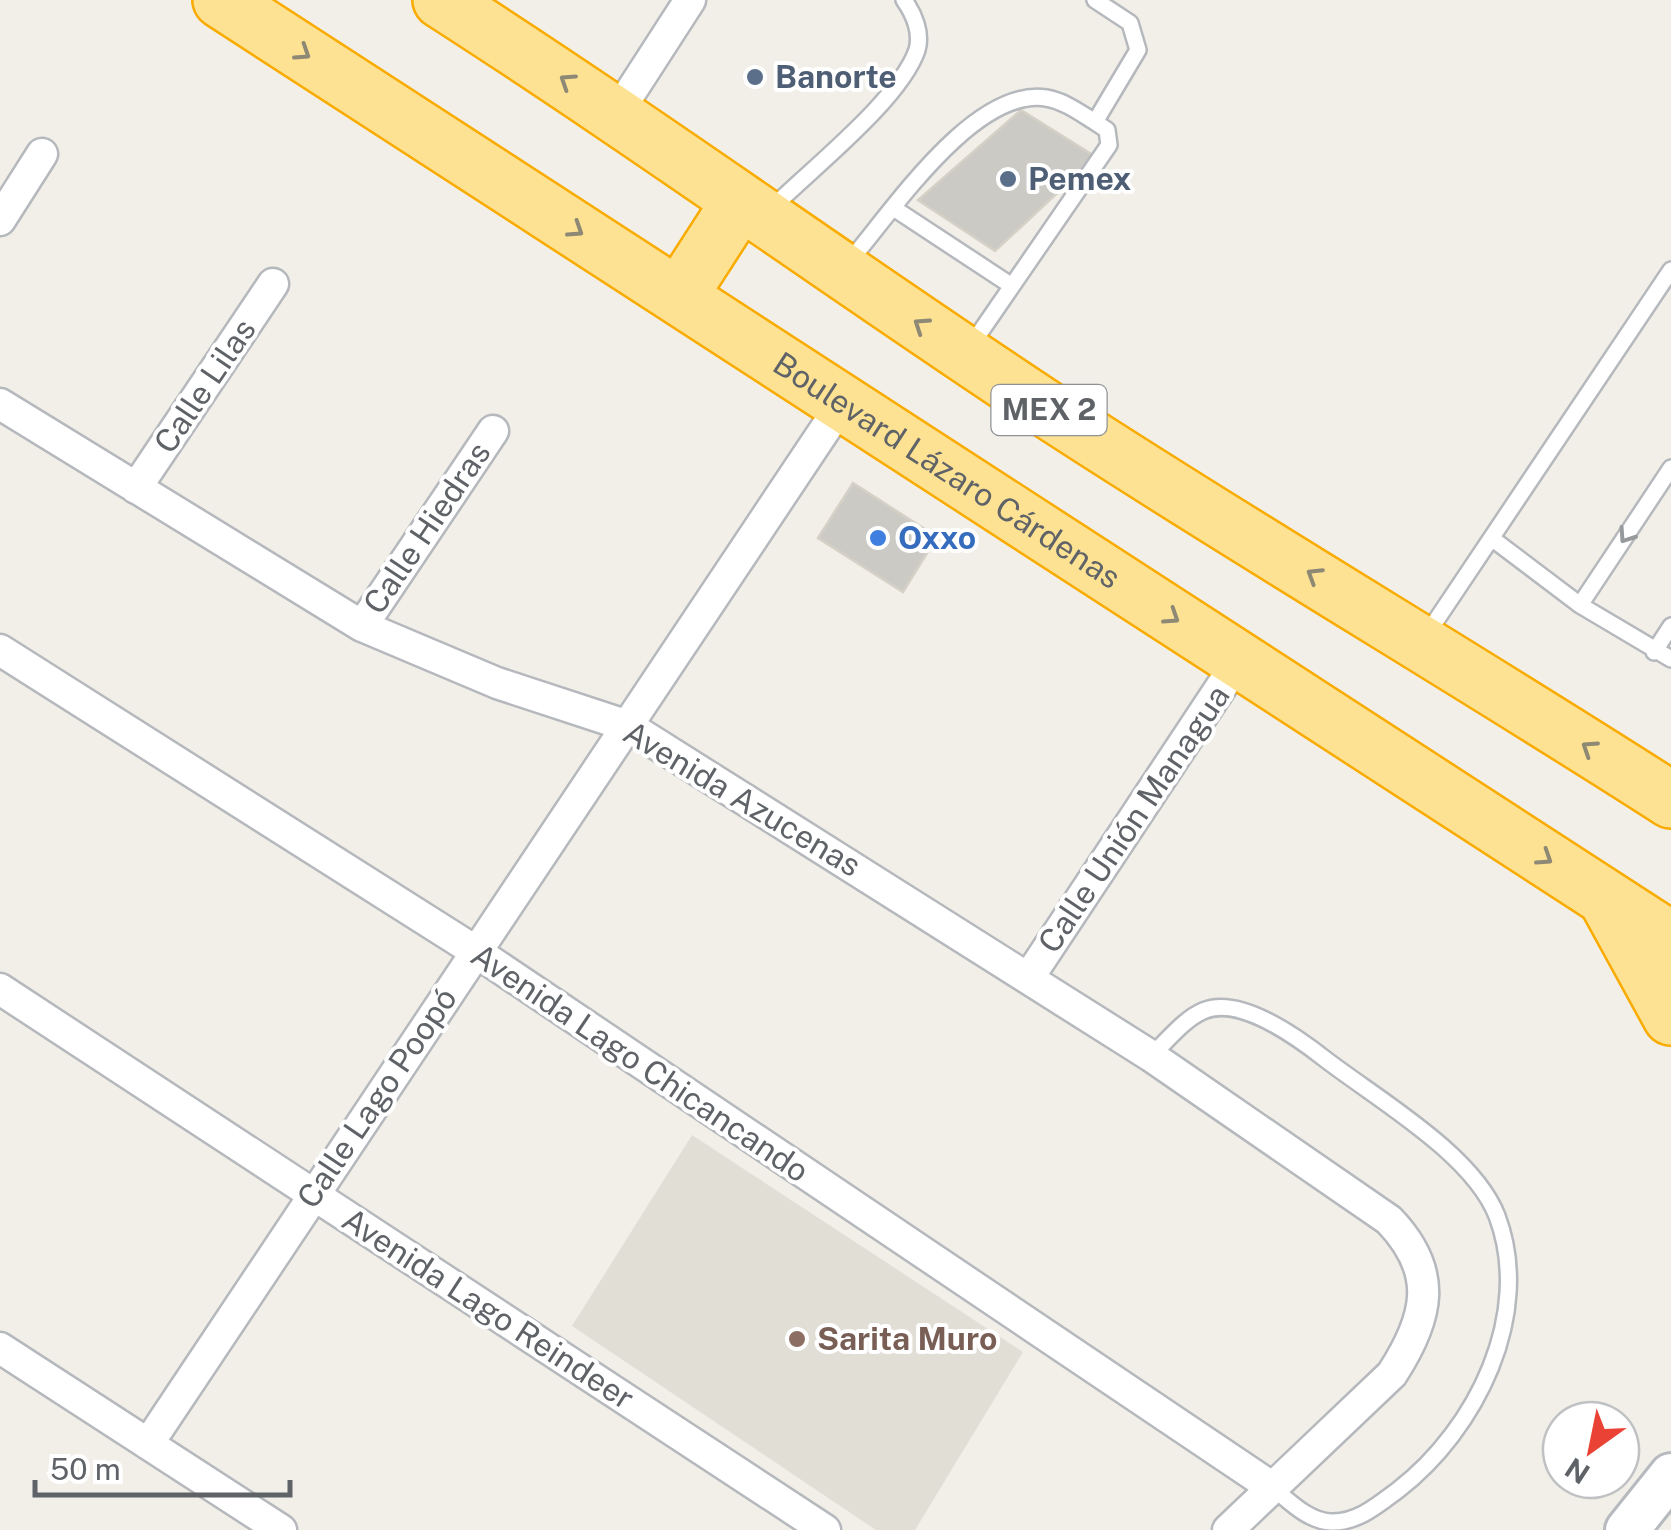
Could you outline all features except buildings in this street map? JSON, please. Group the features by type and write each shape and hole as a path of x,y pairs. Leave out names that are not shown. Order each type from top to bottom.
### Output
{"highway":[{"name":"Boulevard Lázaro Cárdenas","path":"221,0 1671,940"},
{"name":"MEX 2","path":"441,0 617,113 750,211 965,354 1663,790"},
{"path":"679,296 750,211"},
{"path":"1604,897 1671,1017"}],"main road":[{"path":"1627,1530 1671,1476"}],"street":[{"path":"617,113 690,0"},
{"path":"0,220 42,154"},
{"name":"Calle Lilas","path":"136,488 273,284"},
{"name":"Avenida Azucenas","path":"0,404 362,626 497,683 628,726 1151,1056 1390,1220 1409,1240 1423,1281 1419,1326 1392,1374 1273,1488"},
{"name":"Calle Lago Poopó","path":"148,1444 842,404"},
{"name":"Calle Hiedras","path":"362,626 493,430"},
{"name":"Avenida Lago Chicancando","path":"0,650 474,951 1273,1488"},
{"name":"Calle Unión Managua","path":"1029,977 1238,660"},
{"name":"Avenida Lago Reindeer","path":"0,989 825,1530"},
{"path":"0,1348 281,1530"},
{"path":"1228,1530 1273,1488"}],"lane":[{"path":"750,211 901,80 918,47 915,16 904,0"},
{"path":"1095,0 1130,23 1138,50 1095,122"},
{"path":"840,272 944,144 997,110 1042,97 1065,104 1095,122 1107,130 1109,146 965,354"},
{"path":"895,209 1012,286"},
{"path":"1422,642 1494,540 1671,270"},
{"path":"1580,604 1671,468"},
{"path":"1494,540 1580,604 1671,659"},
{"path":"1654,652 1671,626"},
{"path":"1151,1056 1199,1012 1218,1006 1246,1012 1308,1046 1460,1162 1496,1215 1510,1286 1498,1346 1470,1414 1411,1480 1366,1514 1330,1522 1303,1512 1273,1488"}],"shaded area":[{"name":"Sarita Muro","path":"692,1135 1023,1352 915,1530 876,1530 572,1326"}],"place":[{"name":"Banorte","path":"755,77"},
{"name":"Pemex","path":"1008,179"},
{"name":"Oxxo","path":"878,538"},
{"name":"Sarita Muro","path":"797,1339"}]}
